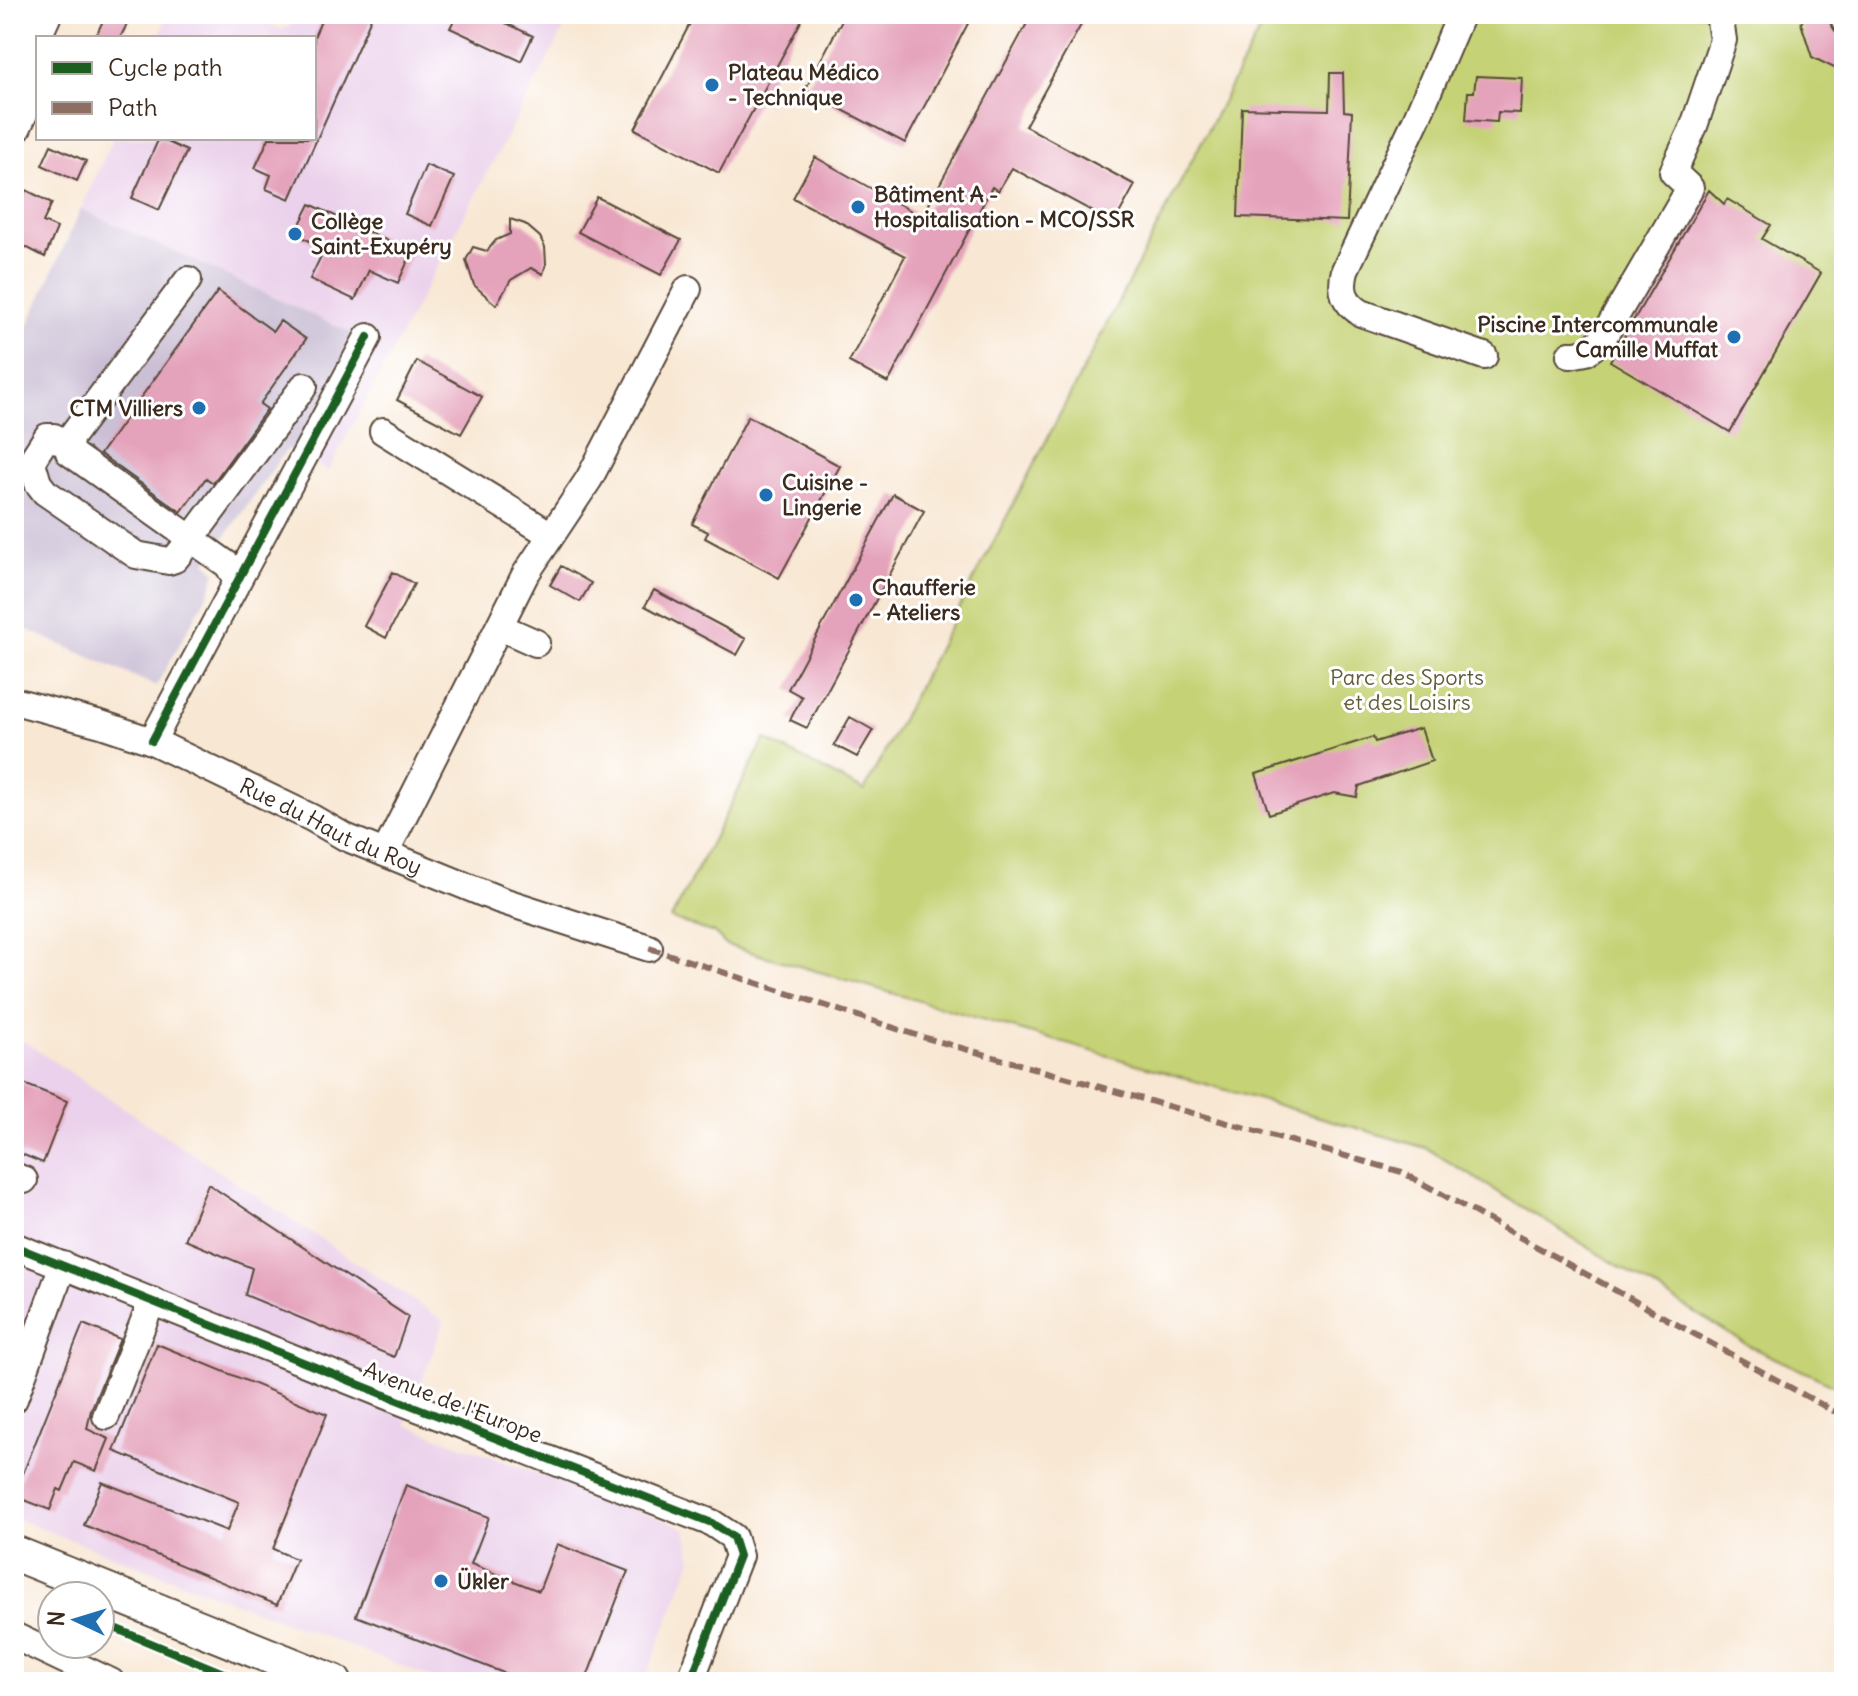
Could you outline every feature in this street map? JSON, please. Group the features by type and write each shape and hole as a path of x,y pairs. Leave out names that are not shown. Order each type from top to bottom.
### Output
{"main road":[{"path":"14,80 44,14"},
{"path":"55,36 65,14"},
{"path":"14,126 36,77"},
{"path":"14,1553 334,1682"},
{"path":"14,1576 36,1585"},
{"path":"116,1616 278,1682"}],"street":[{"path":"1461,14 1416,120 1345,270 1343,294 1349,305 1361,313 1484,356"},
{"path":"1570,355 1586,352 1601,341 1690,188 1673,172 1694,126 1723,40 1719,14"},
{"path":"188,280 70,438 68,446 69,452 228,565 237,581"},
{"path":"385,853 525,575 589,479 688,289"},
{"path":"152,741 368,337"},
{"path":"68,446 54,437 47,437 34,457 34,474 45,492 136,555 169,561 175,559 191,539 304,386"},
{"path":"383,431 551,535"},
{"path":"500,627 536,643"},
{"name":"Rue du Haut du Roy","path":"14,701 152,741 345,837 500,900 649,948"},
{"name":"Avenue de l'Europe","path":"14,1246 712,1523 733,1537 739,1556 690,1682"},
{"path":"14,1399 63,1265"},
{"path":"106,1416 152,1301"},
{"path":"14,1636 111,1682"}],"shaded area":[{"name":"Collège Saint-Exupéry","path":"169,14 245,14 283,30 294,22 297,14 572,14 328,471 295,453 356,335 81,209 112,140 316,140 316,36 159,36"},
{"path":"81,209 356,335 295,453 287,449 206,563 216,572 210,590 156,686 14,624 14,357"},
{"path":"14,1035 444,1321 406,1425 685,1528 692,1559 644,1682 443,1682 14,1518"}],"green space":[{"name":"Parc des Sports et des Loisirs","path":"1268,14 1844,14 1844,1390 1751,1347 1426,1148 726,945 714,933 671,919 765,739 864,791"}],"building":[{"path":"106,14 132,14 121,36 96,36"},
{"path":"324,14 373,14 290,199 266,189 271,175 255,168 268,140 316,140 314,36"},
{"path":"457,14 487,14 533,36 521,61 450,28"},
{"name":"Plateau Médico - Technique","path":"695,14 805,14 719,173 635,129"},
{"path":"845,14 973,14 905,143 805,90"},
{"name":"Bâtiment A - Hospitalisation - MCO/SSR","path":"1032,14 1087,14 1025,126 1135,185 1114,223 1012,168 998,191 992,187 888,383 849,362 905,256 793,198 815,157 922,217"},
{"path":"1806,14 1820,14 1827,18 1835,31 1844,34 1844,73 1812,57 1801,23"},
{"path":"1330,73 1343,73 1344,111 1352,112 1347,221 1238,217 1242,108 1329,110"},
{"path":"1476,76 1522,78 1520,113 1498,112 1497,122 1466,120 1468,92 1474,92"},
{"path":"158,140 187,151 159,210 132,198"},
{"path":"51,145 86,161 77,181 42,165"},
{"path":"426,165 454,177 432,226 405,214"},
{"path":"26,190 52,203 43,222 57,228 45,257 14,241 14,215"},
{"path":"1709,190 1724,204 1727,199 1771,225 1762,239 1821,273 1730,432 1610,361"},
{"path":"597,197 681,240 661,275 578,232"},
{"path":"310,204 412,252 398,283 369,270 355,300 310,279 325,248 295,234"},
{"path":"510,219 525,224 540,237 545,247 546,264 543,274 531,268 511,280 496,305 474,285 466,260 473,247 487,251 496,240 510,234"},
{"name":"CTM Villiers","path":"218,291 273,331 280,321 306,339 260,404 267,409 213,483 206,478 181,512 100,454"},
{"path":"417,361 482,397 461,434 397,400"},
{"name":"Cuisine - Lingerie","path":"748,416 840,466 779,578 705,538 708,532 692,524"},
{"name":"Chaufferie - Ateliers","path":"893,494 924,511 807,728 790,720 802,697 788,689"},
{"path":"561,566 591,583 580,602 550,585"},
{"path":"393,572 414,584 386,638 364,626"},
{"path":"654,590 746,639 737,655 645,606"},
{"path":"850,717 873,730 857,757 834,745"},
{"path":"1421,728 1432,761 1359,786 1357,797 1334,793 1269,814 1256,774 1373,737 1375,742"},
{"path":"14,1080 67,1101 43,1163 14,1151"},
{"path":"208,1184 408,1317 394,1357 245,1295 252,1268 185,1240"},
{"path":"83,1324 120,1339 91,1410 87,1429 109,1439 96,1471 74,1462 50,1510 14,1496"},
{"path":"157,1344 327,1414 273,1549 296,1559 277,1605 84,1525 102,1482 227,1531 239,1502 114,1451"},
{"name":"Ükler","path":"406,1485 489,1517 471,1564 539,1591 557,1544 628,1571 585,1682 527,1682 356,1616"}],"marked path":[{"path":"649,948 919,1036 1402,1172 1833,1411 1844,1411"}],"cycle path":[{"path":"152,741 368,337"},
{"path":"14,1246 712,1523 733,1537 739,1556 690,1682"},
{"path":"116,1629 245,1682"}],"place":[{"name":"Plateau Médico - Technique","path":"712,85"},
{"name":"Bâtiment A - Hospitalisation - MCO/SSR","path":"858,207"},
{"name":"Collège Saint-Exupéry","path":"295,234"},
{"name":"Piscine Intercommunale Camille Muffat","path":"1734,337"},
{"name":"CTM Villiers","path":"199,408"},
{"name":"Cuisine - Lingerie","path":"766,495"},
{"name":"Chaufferie - Ateliers","path":"856,600"},
{"name":"Ükler","path":"441,1581"}]}
